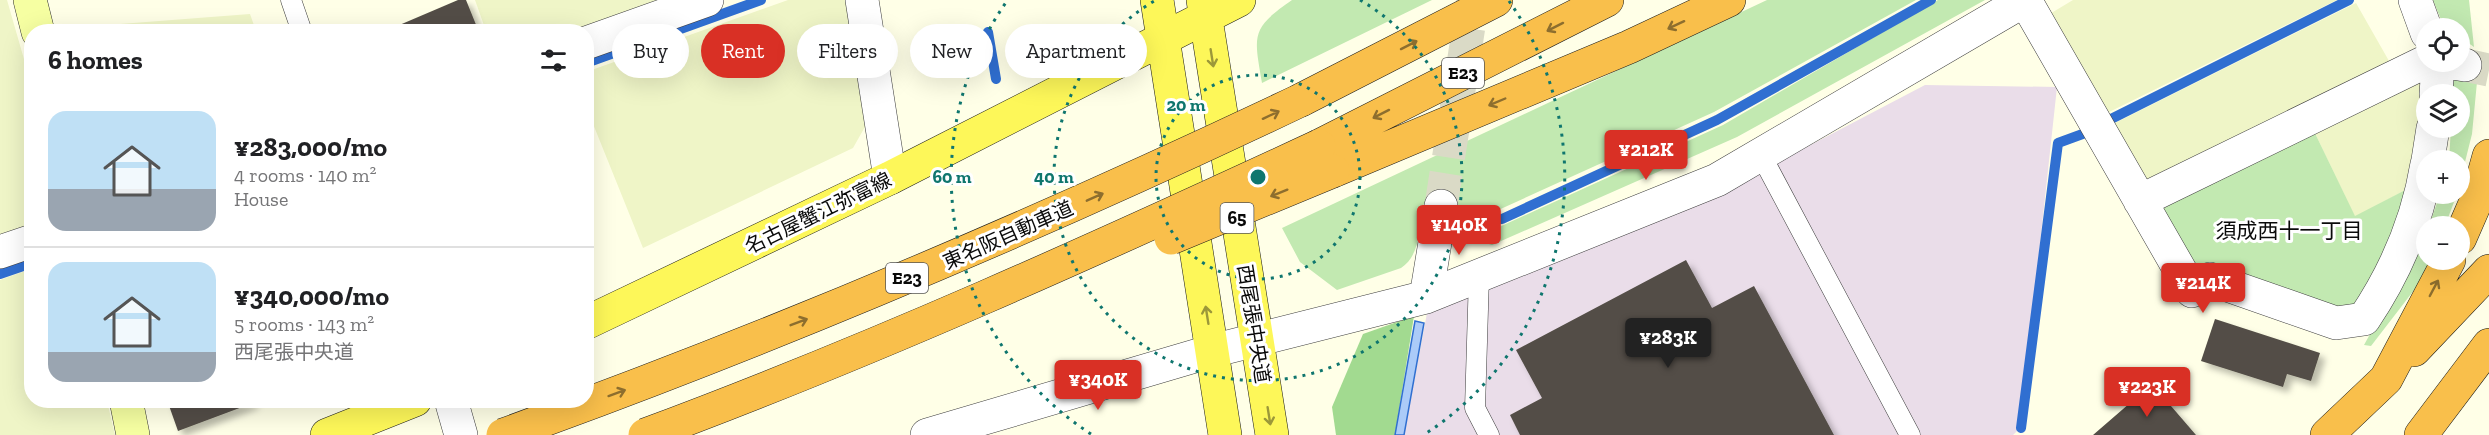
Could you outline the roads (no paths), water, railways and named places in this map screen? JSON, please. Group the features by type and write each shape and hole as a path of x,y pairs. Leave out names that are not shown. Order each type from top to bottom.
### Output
{"highway":[{"name":"東名阪自動車道","path":"594,401 699,362 927,270 1134,179 1301,100 1496,0"},
{"name":"E23","path":"645,435 849,355 1326,159 1607,0"},
{"path":"680,435 856,368 1326,159 1629,47 1729,0"},
{"path":"2469,216 2489,156"},
{"path":"2386,379 2444,270"},
{"path":"2327,435 2386,379 2489,271"},
{"path":"2421,435 2489,345"},
{"path":"2427,435 2489,385"},
{"name":"東名阪自動車道","path":"503,435 575,408"}],"main road":[{"name":"65","path":"1157,0 1225,435"},
{"name":"名古屋蟹江弥富線","path":"594,319 890,178 1163,39 1204,9 1239,0"},
{"name":"西尾張中央道","path":"1204,9 1272,435"},
{"path":"327,435 395,408"}],"street":[{"path":"30,0 36,24"},
{"path":"594,40 707,0"},
{"path":"862,0 890,178"},
{"path":"927,435 1212,351 1426,297 1717,180 2025,0 2192,291 2210,279 2336,323 2364,319 2378,299 2410,232 2417,204"},
{"path":"2415,0 2422,18"},
{"path":"2140,201 2416,66"},
{"path":"1426,297 1441,206"},
{"path":"0,252 24,244"},
{"path":"128,408 133,435"},
{"path":"453,408 461,435"}],"lane":[{"path":"291,0 299,24"},
{"path":"1761,155 1910,435"},
{"path":"1479,276 1474,408 1489,435"}],"water":[{"path":"1415,321 1424,323 1404,435 1395,435"}],"waterway":[{"path":"594,60 761,0"},
{"path":"1502,219 1717,120 1931,0"},
{"path":"2109,120 2349,0"},
{"path":"993,61 996,79"},
{"path":"2021,428 2058,143 2088,132"},
{"path":"0,274 24,266"}],"tunnel":[{"path":"1441,206 1473,0"},
{"path":"2470,66 2489,70"}],"district":[{"name":"須成西十一丁目","path":"2289,230"}]}
